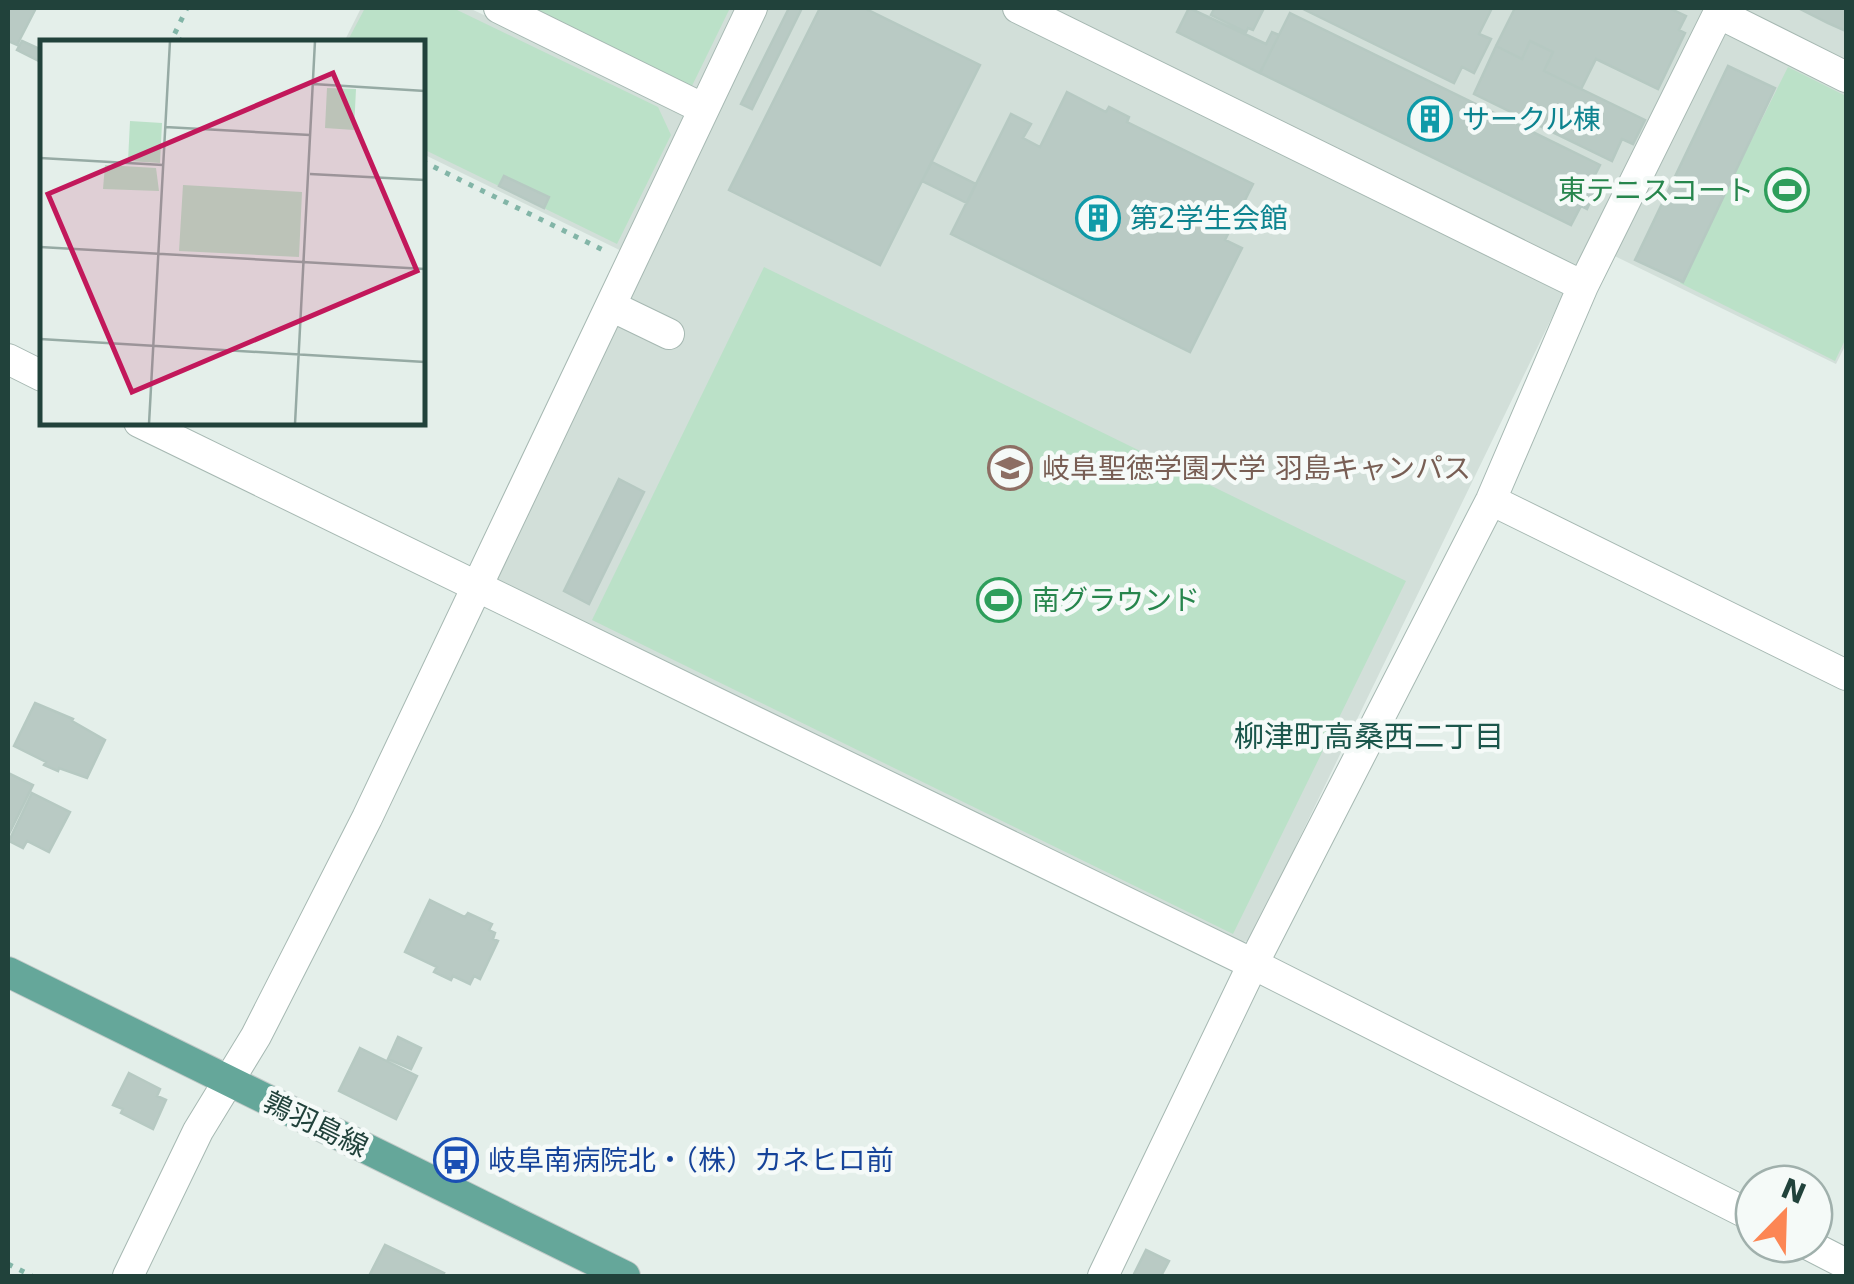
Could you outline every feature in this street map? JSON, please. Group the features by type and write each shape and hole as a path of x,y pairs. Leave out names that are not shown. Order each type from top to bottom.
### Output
{"main road":[{"name":"鶉羽島線","path":"8,972 624,1276"}],"street":[{"path":"499,8 704,109"},
{"path":"128,1276 198,1131 256,1036 367,818 752,8"},
{"path":"1018,8 1583,286"},
{"path":"1103,1276 1253,964 1490,500 1583,286 1720,10 1846,77"},
{"path":"611,306 669,334"},
{"path":"8,358 40,375"},
{"path":"145,425 1253,964 1734,1207"},
{"path":"1490,500 1846,675"}],"path":[{"path":"180,40 174,35 187,8"},
{"path":"425,161 630,263"},
{"path":"8,1264 32,1276"}],"shaded area":[{"name":"岐阜聖徳学園大学 羽島キャンパス","path":"361,8 469,8 503,24 512,8 1846,8 1846,344 1836,364 1588,243 1250,940 1227,947 492,595 492,572 640,260 425,155 425,40 345,40"}],"green space":[{"path":"365,8 453,8 658,107 671,135 617,244 425,150 425,40 348,40"},
{"path":"520,8 730,8 690,90"},
{"name":"東テニスコート","path":"1788,67 1846,96 1846,338 1835,361 1680,283"},
{"name":"南グラウンド","path":"764,267 1406,581 1233,934 592,620"}],"building":[{"path":"8,8 36,8 17,45 8,41"},
{"path":"789,8 802,8 752,109 741,104"},
{"path":"820,8 864,8 980,65 880,265 729,190"},
{"path":"1189,8 1266,44 1272,32 1279,35 1260,73 1177,32"},
{"path":"1210,8 1264,8 1253,30 1248,28 1246,32 1211,15 1214,9"},
{"path":"1301,8 1492,8 1479,34 1491,39 1474,73 1462,67 1454,83"},
{"path":"1515,8 1669,8 1686,16 1679,30 1685,33 1658,89 1596,59 1581,89 1544,71 1553,52 1530,41 1522,59 1496,46"},
{"path":"1798,8 1846,8 1846,31 1828,23"},
{"name":"サークル棟","path":"1290,13 1600,165 1590,185 1596,189 1587,209 1581,206 1571,225 1260,73"},
{"path":"22,41 40,49 40,62 17,50"},
{"path":"1530,41 1553,52 1544,71 1645,120 1633,144 1622,139 1612,161 1474,94 1496,46 1522,59"},
{"path":"1728,66 1775,88 1683,282 1635,260"},
{"name":"第2学生会館","path":"1067,92 1106,112 1109,107 1129,117 1127,122 1253,184 1225,240 1242,248 1190,352 951,234 1011,114 1031,124 1023,138 1040,147"},
{"path":"932,162 976,184 967,203 922,181"},
{"path":"504,176 549,197 544,208 499,186"},
{"path":"619,479 644,492 589,604 564,591"},
{"path":"35,703 73,719 105,740 87,778 44,765 46,762 14,746"},
{"path":"8,773 33,785 9,834 8,834"},
{"path":"32,793 70,812 49,852 27,841 23,848 9,841"},
{"path":"430,900 465,917 468,913 492,924 489,930 498,941 480,979 474,976 470,984 453,976 451,980 434,972 437,967 405,952"},
{"path":"398,1037 421,1048 411,1069 388,1059"},
{"path":"360,1048 417,1076 396,1119 339,1091"},
{"path":"129,1073 160,1089 157,1096 166,1100 153,1129 113,1105"},
{"path":"385,1245 444,1273 369,1276"},
{"path":"1146,1250 1169,1261 1161,1276 1133,1276"}],"place":[{"name":"サークル棟","path":"1430,119"},
{"name":"東テニスコート","path":"1787,190"},
{"name":"第2学生会館","path":"1098,218"},
{"name":"岐阜聖徳学園大学 羽島キャンパス","path":"1010,468"},
{"name":"南グラウンド","path":"999,600"},
{"name":"岐阜南病院北・（株）カネヒロ前","path":"456,1160"}],"district":[{"name":"柳津町高桑西二丁目","path":"1369,737"}]}
